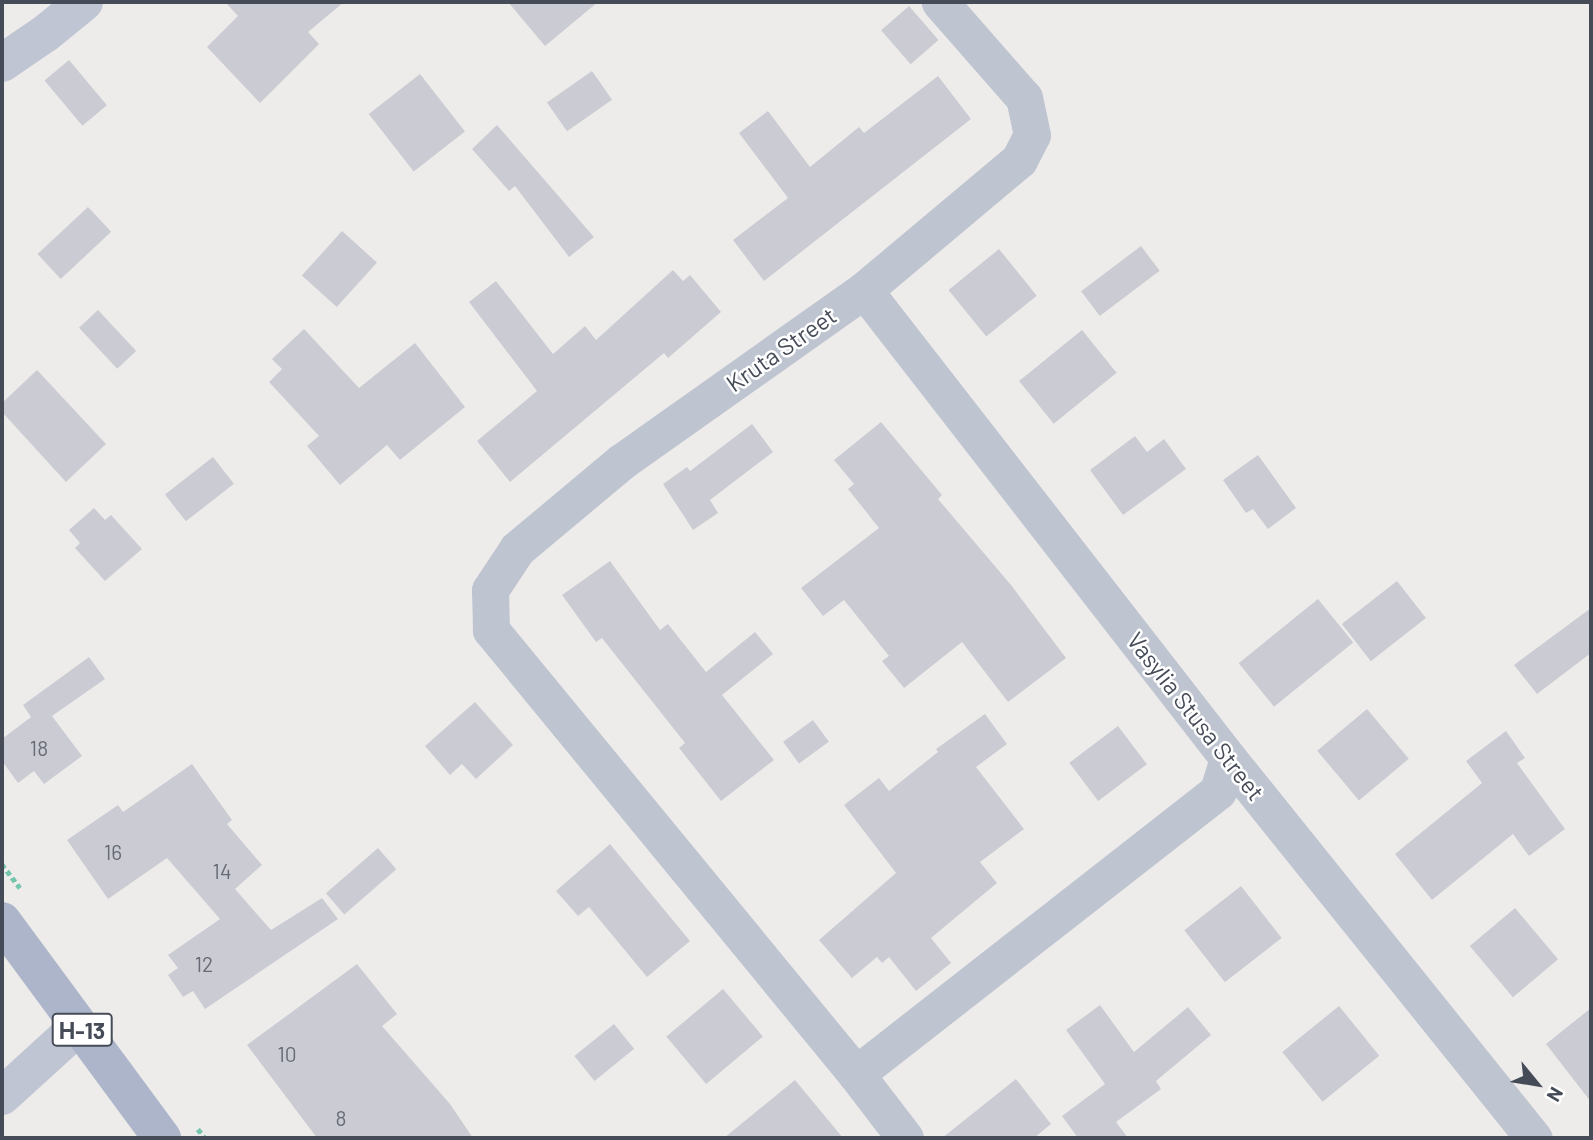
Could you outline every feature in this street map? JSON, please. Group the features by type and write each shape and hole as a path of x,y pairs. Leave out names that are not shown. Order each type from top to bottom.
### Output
{"main road":[{"name":"Н-13","path":"2,921 162,1138"}],"street":[{"path":"2,63 46,33 84,2"},
{"name":"Kruta Street","path":"892,1134 856,1074 491,630 490,590 517,549 621,463 864,290 1019,160 1032,135 1024,98 940,2"},
{"name":"Vasylia Stusa Street","path":"864,290 1223,774 1259,796 1534,1138"},
{"path":"856,1074 1223,774"},
{"path":"2,1096 79,1026"}],"building":[{"path":"225,2 344,2 308,32 319,44 260,103 207,47 238,16"},
{"path":"508,2 598,2 545,46"},
{"path":"909,6 939,40 911,64 881,30"},
{"path":"69,60 107,105 82,126 44,81"},
{"path":"592,71 612,100 567,131 547,103"},
{"path":"420,74 465,132 414,172 369,114"},
{"path":"938,76 971,119 764,281 733,240 788,198 739,133 768,111 810,167 859,127 864,133"},
{"path":"497,125 594,237 569,257 515,186 509,191 472,149"},
{"path":"88,207 111,232 61,279 38,254"},
{"path":"342,231 377,262 337,307 302,276"},
{"path":"1141,246 1160,271 1100,316 1081,291"},
{"path":"999,249 1037,296 986,337 948,290"},
{"path":"673,270 683,281 690,275 721,312 668,358 664,353 510,482 477,441 537,391 469,302 496,281 553,354 585,326 596,340"},
{"path":"98,310 136,351 117,369 79,328"},
{"path":"304,329 359,388 415,343 465,407 400,460 387,445 340,485 307,446 319,436 269,382 282,369 272,359"},
{"path":"1082,330 1117,373 1054,424 1019,381"},
{"path":"37,370 106,444 66,482 2,412 2,403"},
{"path":"881,422 942,495 938,499 1011,585 1066,658 1008,702 962,642 904,688 882,661 889,656 844,600 823,616 801,588 879,528 848,489 854,484 834,460"},
{"path":"752,424 773,452 710,500 718,513 693,530 663,484 687,467 690,471"},
{"path":"1135,436 1147,452 1164,439 1186,469 1123,515 1090,470"},
{"path":"1258,455 1296,508 1268,529 1253,509 1246,513 1223,480"},
{"path":"213,457 234,484 186,521 165,495"},
{"path":"94,508 105,520 111,515 142,549 105,581 75,548 80,543 69,530"},
{"path":"610,561 660,630 668,624 706,672 755,632 773,654 722,695 774,760 721,801 679,748 685,743 602,638 596,642 562,595"},
{"path":"1397,581 1426,618 1371,661 1342,624"},
{"path":"1318,599 1353,643 1274,707 1239,663"},
{"path":"1591,608 1591,653 1537,694 1514,665"},
{"path":"89,657 105,679 52,716 82,756 44,784 34,771 18,783 2,761 2,739 31,717 23,705"},
{"path":"475,702 513,745 476,779 462,764 450,775 425,746"},
{"path":"1367,709 1409,759 1359,801 1317,751"},
{"path":"985,714 1007,744 976,767 1024,829 980,862 997,883 931,938 951,963 916,991 889,957 882,963 877,957 852,978 819,940 896,873 844,805 879,778 889,791 938,752 936,749"},
{"path":"813,720 829,742 799,764 783,742"},
{"path":"1118,726 1147,764 1098,801 1069,763"},
{"path":"1506,731 1525,758 1517,763 1565,829 1529,856 1513,834 1432,900 1395,854 1482,783 1466,761"},
{"path":"192,764 232,820 227,824 262,865 235,889 271,930 322,898 338,919 205,1009 193,991 183,997 168,975 178,968 168,955 220,919 167,858 108,899 67,840 118,805 123,812"},
{"path":"610,844 690,941 647,977 589,907 578,916 556,891"},
{"path":"378,848 396,869 344,914 326,893"},
{"path":"1241,886 1282,938 1225,982 1184,930"},
{"path":"1515,908 1558,959 1513,997 1470,946"},
{"path":"357,964 397,1014 382,1026 450,1104 473,1138 317,1138 247,1045"},
{"path":"723,989 763,1036 706,1084 666,1037"},
{"path":"1100,1005 1134,1052 1188,1007 1211,1035 1156,1081 1161,1089 1116,1122 1128,1138 1078,1138 1062,1116 1105,1084 1066,1030"},
{"path":"1339,1006 1379,1056 1323,1102 1282,1052"},
{"path":"1591,1008 1591,1102 1546,1044"},
{"path":"614,1024 634,1049 595,1081 574,1056"},
{"path":"1016,1079 1051,1124 1034,1138 942,1138"},
{"path":"795,1080 843,1138 724,1138"}]}
